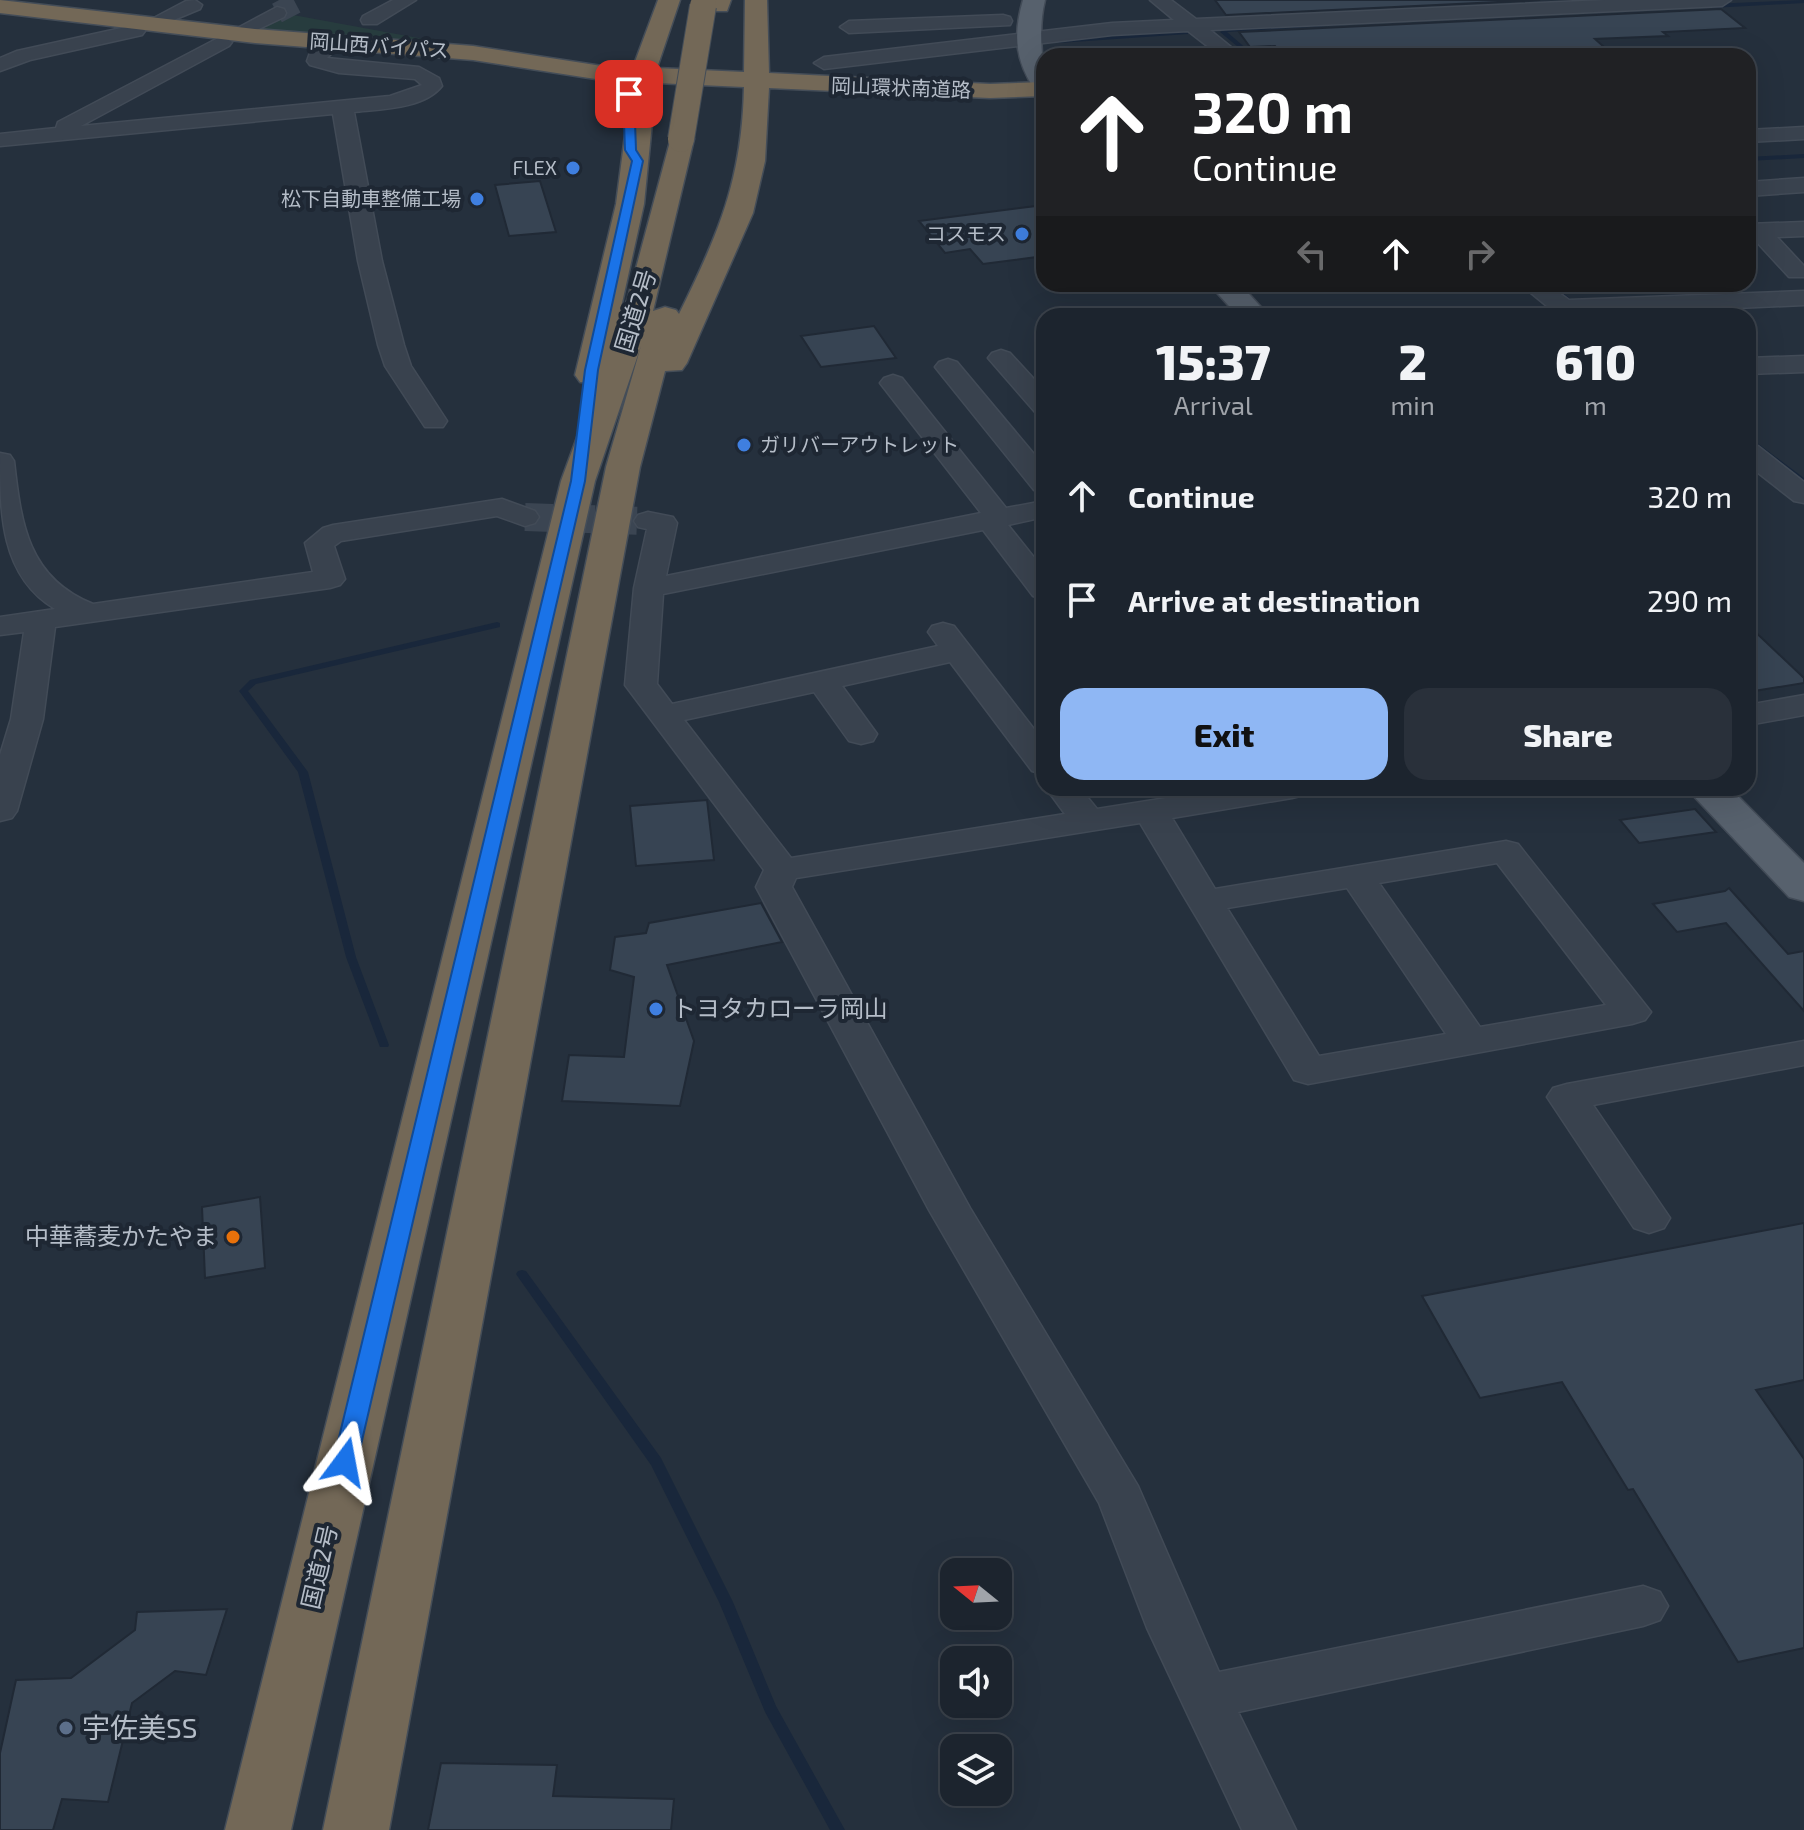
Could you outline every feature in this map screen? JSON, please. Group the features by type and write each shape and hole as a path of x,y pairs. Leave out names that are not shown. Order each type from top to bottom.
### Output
{"highway":[{"path":"600,474 592,370 637,161 652,39 669,0"},
{"path":"600,474 721,260 740,210 750,171 758,78 756,0"},
{"path":"193,3 218,2"},
{"name":"国道2号","path":"258,1830 643,298 714,68 711,3"},
{"name":"岡山西バイパス","path":"242,4 287,11"},
{"name":"岡山西バイパス","path":"0,6 255,36 758,78"},
{"name":"岡山西バイパス","path":"358,18 518,51 646,71"},
{"path":"432,32 590,54 632,49 652,39"},
{"path":"508,58 528,65 602,78 629,94 630,150 637,161"},
{"name":"岡山環状南道路","path":"758,78 990,91 1036,88"},
{"name":"国道2号","path":"356,1830 600,474 670,298 691,139"}],"main road":[{"path":"1029,19 1032,69 1036,75"},
{"path":"1232,292 1246,308"},
{"path":"1715,796 1804,888"}],"street":[{"path":"358,18 407,0"},
{"path":"1159,0 1228,48"},
{"path":"849,27 1029,19 1112,29 1722,0"},
{"path":"157,21 193,3"},
{"path":"242,31 287,11"},
{"path":"824,63 1029,19"},
{"path":"0,65 24,55 135,31"},
{"path":"0,161 222,42"},
{"path":"0,140 411,98 425,93 432,86 429,78 419,73 339,67 317,61 318,54 333,42"},
{"path":"342,105 370,261 391,345 398,366 434,421"},
{"path":"1756,115 1804,115"},
{"path":"1756,136 1804,133"},
{"path":"1756,188 1804,185"},
{"path":"1756,231 1804,229"},
{"path":"1756,234 1797,272"},
{"path":"1548,292 1577,306 1804,298"},
{"path":"1001,358 1036,397"},
{"path":"1756,366 1804,364"},
{"path":"948,367 1036,474"},
{"path":"893,383 1036,579"},
{"path":"1756,458 1804,495"},
{"path":"0,461 5,509 19,550 33,575 56,598 92,614"},
{"path":"0,626 330,579 319,543 333,534 502,507 512,514 525,517"},
{"path":"649,588 995,523 1036,511"},
{"path":"648,521 663,523 649,588 641,685 782,870"},
{"path":"0,811 27,719 41,622"},
{"path":"664,715 822,681 950,640 1036,753"},
{"path":"822,681 861,734"},
{"path":"1756,714 1804,705"},
{"path":"1069,796 1088,821"},
{"path":"782,870 1088,821 1150,810 1199,796"},
{"path":"1150,810 1205,901 1308,1071 1632,1012 1506,851 1205,901"},
{"path":"782,870 774,887 950,1210 1121,1499 1172,1628 1269,1830"},
{"path":"1357,876 1471,1042"},
{"path":"1649,1218 1567,1097 1804,1053"},
{"path":"1205,1697 1643,1606"}],"green space":[{"path":"293,15 440,42 261,33 270,22"}],"building":[{"path":"1215,0 1540,0 1226,15"},
{"path":"1721,9 1745,28 1595,39 1604,47 1581,48 1250,47 1239,32"},
{"path":"540,181 556,232 509,236 495,185"},
{"path":"1036,206 1036,257 983,264 970,249 945,253 919,221"},
{"path":"874,326 896,358 821,367 801,336"},
{"path":"1756,633 1804,678 1804,683 1756,691"},
{"path":"707,800 714,860 636,866 630,806"},
{"path":"1695,809 1716,832 1639,843 1620,820"},
{"path":"1729,888 1788,954 1804,951 1804,1011 1726,923 1677,932 1653,904"},
{"name":"トヨタカローラ岡山","path":"761,903 782,942 667,965 694,1041 680,1106 562,1101 569,1055 624,1057 634,977 610,970 615,937 646,933 649,923"},
{"name":"中華蕎麦かたやま","path":"260,1197 265,1268 205,1278 202,1207"},
{"path":"1804,1223 1804,1380 1756,1390 1804,1459 1804,1648 1738,1662 1633,1489 1628,1490 1562,1382 1480,1398 1422,1296"},
{"name":"宇佐美SS","path":"227,1609 206,1675 175,1671 132,1703 108,1802 62,1799 53,1830 0,1830 0,1753 16,1680 71,1678 135,1630 137,1612"},
{"path":"441,1763 557,1765 553,1796 674,1799 671,1830 428,1830"}],"waterway":[{"path":"1711,6 1804,1"},
{"path":"1242,48 1223,32 1391,21"},
{"path":"1059,41 1186,33"},
{"path":"1756,159 1804,156"},
{"path":"1558,292 1579,308"},
{"path":"1756,444 1804,482"},
{"path":"384,1045 351,957 303,772 243,691 253,682 497,625"},
{"path":"522,1274 656,1462 726,1602 770,1708 838,1830"}],"tunnel":[{"path":"277,13 296,3"},
{"path":"525,517 648,521"}],"place":[{"name":"FLEX","path":"573,168"},
{"name":"松下自動車整備工場","path":"477,199"},
{"name":"コスモス","path":"1022,234"},
{"name":"ガリバーアウトレット","path":"744,445"},
{"name":"トヨタカローラ岡山","path":"656,1009"},
{"name":"中華蕎麦かたやま","path":"233,1237"},
{"name":"宇佐美SS","path":"66,1728"}],"route":[{"path":"345,1462 578,481 592,370 637,161 630,150 629,94"}]}
